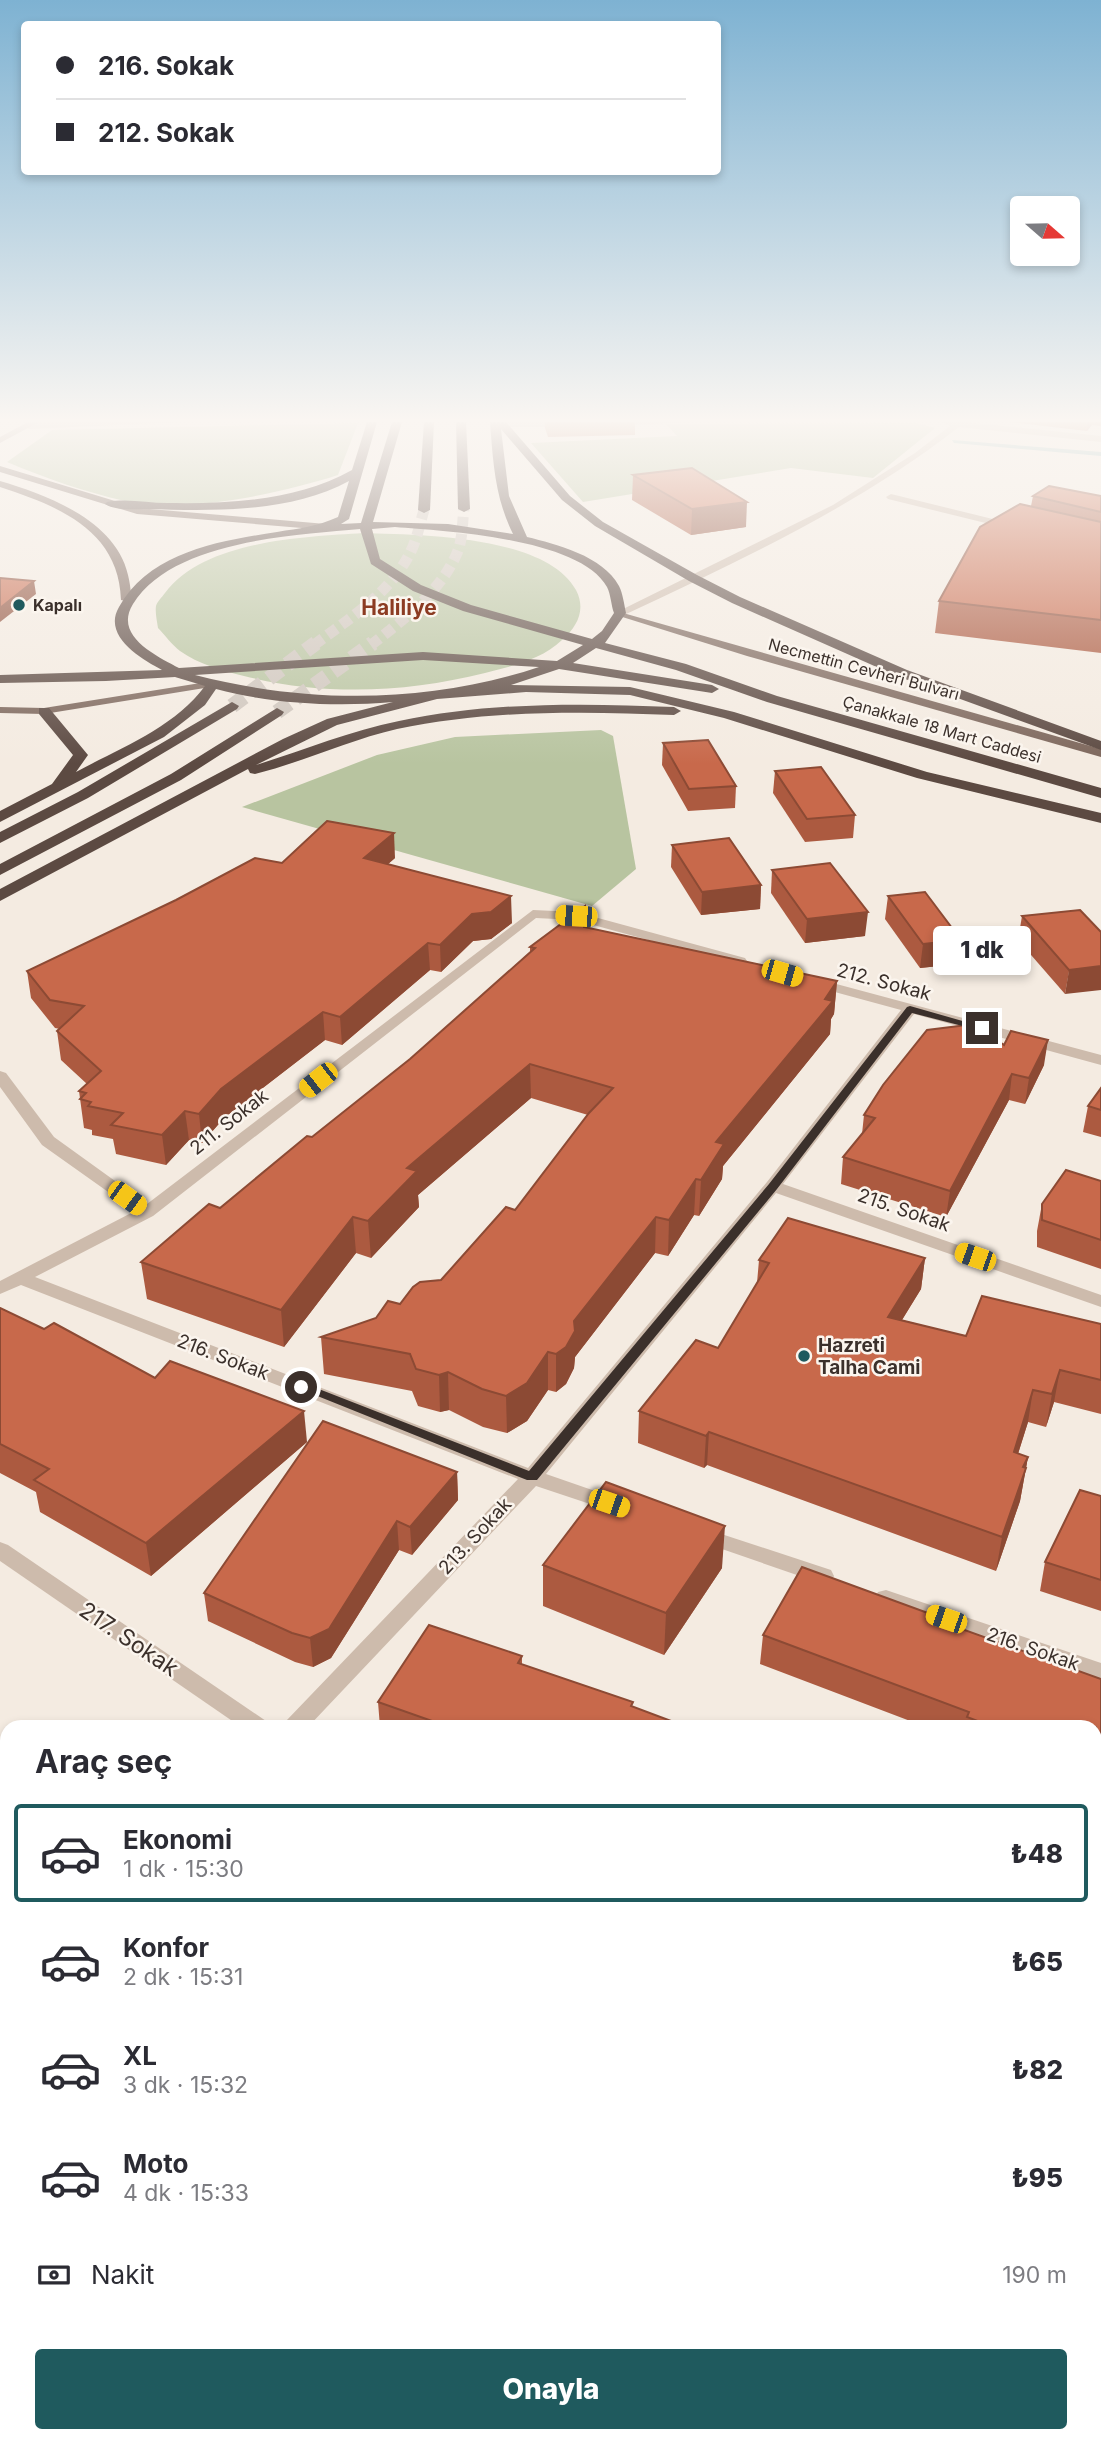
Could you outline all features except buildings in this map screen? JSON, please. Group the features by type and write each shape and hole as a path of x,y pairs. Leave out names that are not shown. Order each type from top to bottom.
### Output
{"highway":[{"path":"270,536 204,551 170,565 143,582 126,600 121,619 127,637 144,655 174,671 214,684 281,696 358,700 526,688 617,690 729,715 922,775 1101,818"},
{"path":"368,536 375,561 417,588 467,608 681,667 772,699"},
{"path":"0,896 288,742 332,722 437,695 508,682 565,662 603,639 620,613 612,583 577,558 505,536"},
{"path":"621,536 736,600 902,673 1101,746"},
{"path":"0,680 50,681 260,664 423,656 491,659 612,671 772,699"},
{"path":"0,817 159,734 201,702 214,684"},
{"name":"Çanakkale 18 Mart Caddesi","path":"772,699 1101,793"},
{"path":"0,838 83,795 233,706"},
{"path":"210,784 397,725 562,707 729,715"},
{"path":"44,711 81,755 53,790"},
{"path":"0,870 176,777 277,712"}],"main road":[{"path":"99,536 113,549 119,561 126,600"},
{"name":"Necmettin Cevheri Bulvarı","path":"620,613 751,654 1101,753"},
{"path":"0,710 44,711 214,684"}],"street":[{"path":"620,613 783,536"},
{"name":"211. Sokak","path":"0,1288 147,1212 533,914 576,916 750,964"},
{"name":"212. Sokak","path":"803,979 1101,1059"},
{"name":"213. Sokak","path":"302,1720 532,1477 773,1186 910,1009"},
{"path":"0,1076 48,1140 147,1212"},
{"name":"215. Sokak","path":"773,1186 1101,1301"},
{"name":"216. Sokak","path":"20,1278 532,1477 638,1513"},
{"path":"677,1527 836,1581"},
{"name":"217. Sokak","path":"0,1550 248,1720"},
{"name":"216. Sokak","path":"863,1590 1101,1672"}],"green space":[{"path":"431,536 510,548 538,558 561,572 579,597 579,617 572,629 554,647 526,661 455,680 364,689 304,687 219,669 180,651 158,628 158,601 182,575 204,562 256,545 313,537"},
{"path":"601,730 613,736 636,869 592,906 242,807 377,755 455,737"}],"tunnel":[{"path":"314,645 381,592 403,566 416,536"},
{"path":"371,645 420,604 442,580 459,548 461,536"},
{"path":"232,706 316,643"},
{"path":"277,712 373,643"}],"place":[{"name":"Kapalı","path":"19,605"},
{"name":"Hazreti Talha Cami","path":"804,1356"}],"district":[{"name":"Haliliye","path":"399,607"}],"route":[{"path":"301,1387 532,1477 773,1186 910,1009 982,1028"}]}
